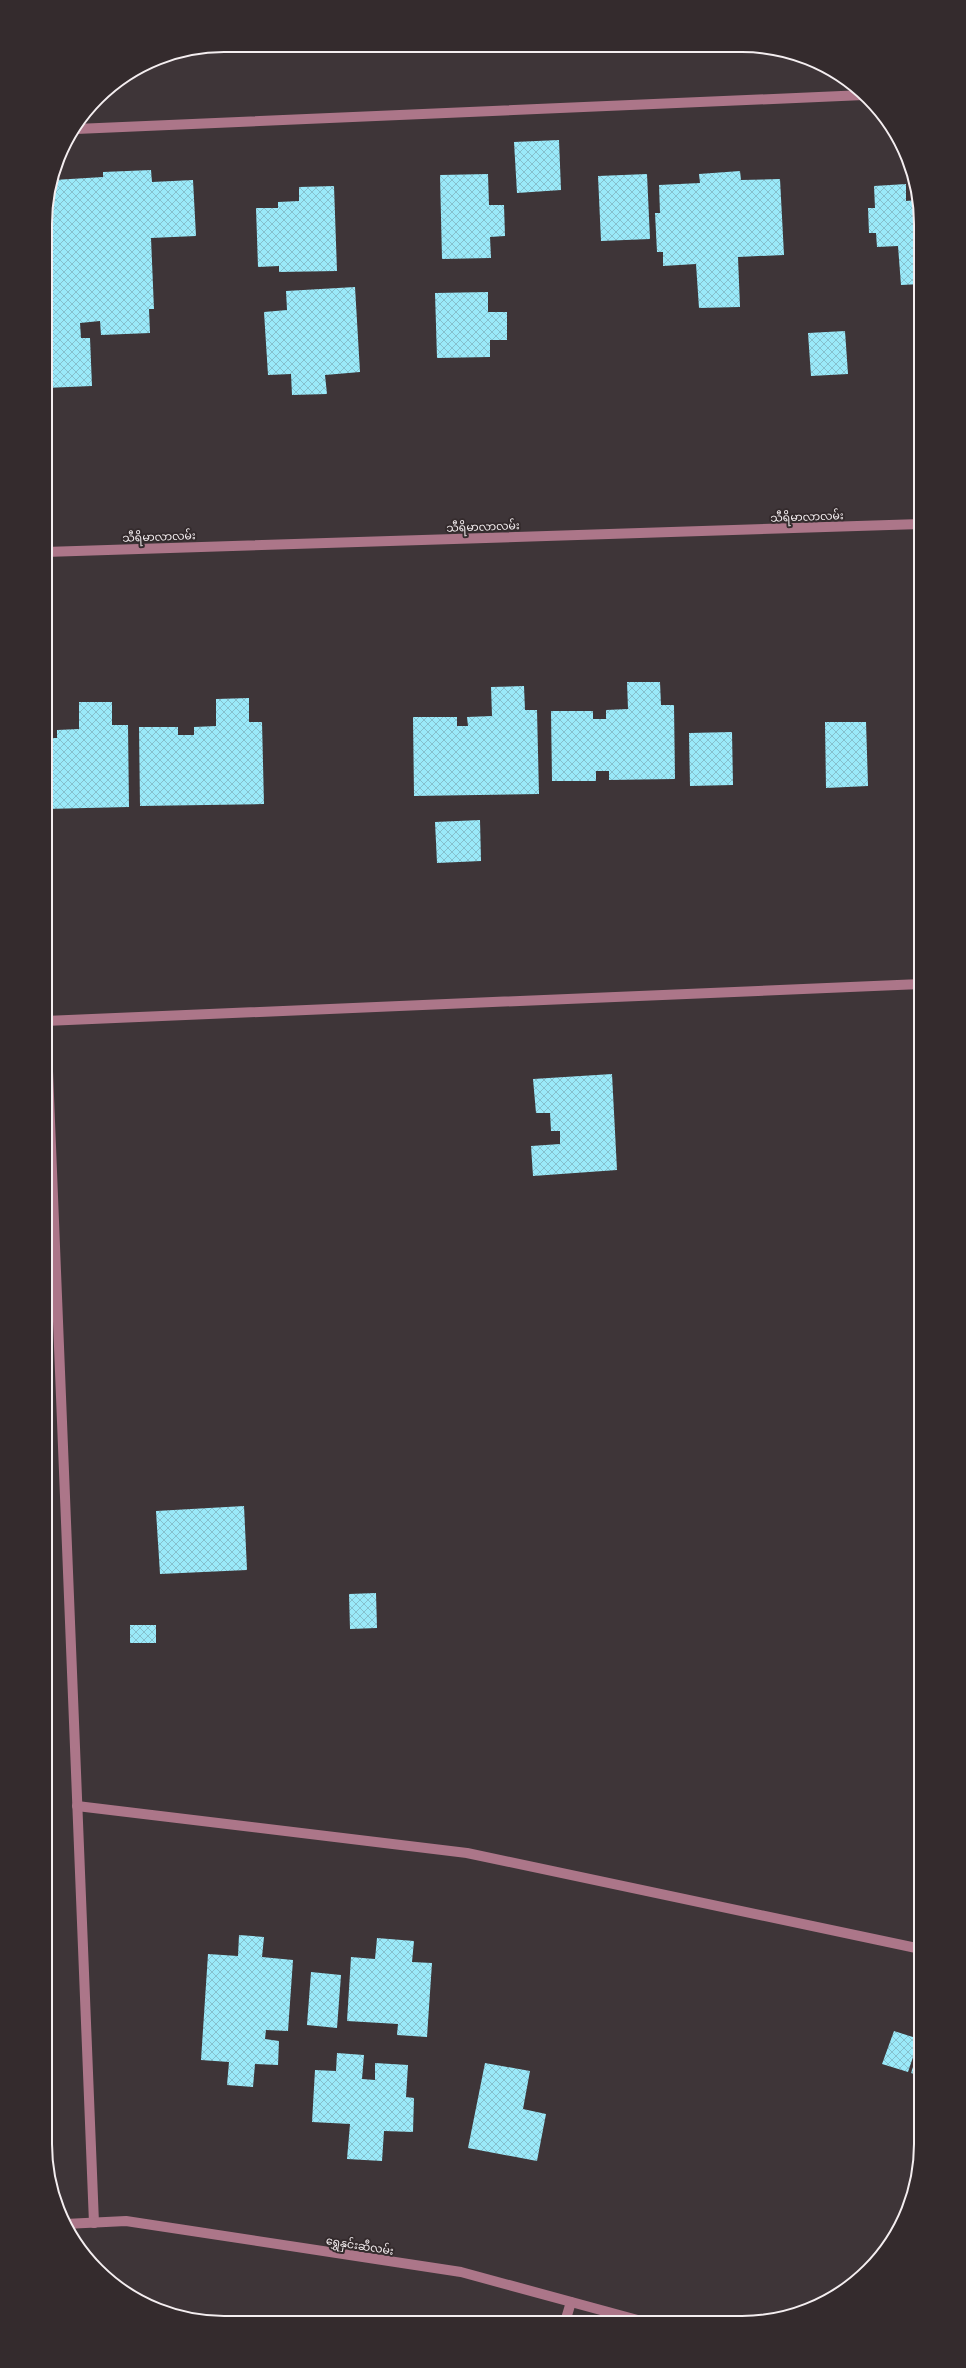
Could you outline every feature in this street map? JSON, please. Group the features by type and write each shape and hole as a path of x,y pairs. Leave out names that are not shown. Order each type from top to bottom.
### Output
{"street":[{"path":"81,129 855,95"},
{"name":"သီရိမာလာလမ်း","path":"52,552 914,524"},
{"path":"52,1021 914,984"},
{"path":"52,1188 94,2223"},
{"path":"78,1806 467,1853 914,1948"},
{"name":"ရွှေနှင်းဆီလမ်း","path":"72,2224 126,2222 461,2272 623,2316"},
{"path":"567,2316 571,2302"}],"building":[{"path":"559,140 561,190 517,193 514,142"},
{"path":"151,170 152,182 193,180 196,236 151,238 154,309 149,309 150,333 101,335 100,321 80,323 81,338 90,338 92,386 52,388 52,213 55,191 58,180 103,177 103,172"},
{"path":"740,171 741,180 780,179 784,255 738,257 740,307 699,308 696,264 663,266 663,252 657,252 655,213 660,213 659,185 700,183 699,174"},
{"path":"488,174 489,205 504,205 505,236 490,237 491,258 442,259 440,175"},
{"path":"647,174 650,239 601,241 598,176"},
{"path":"906,184 906,201 913,200 914,284 901,285 898,246 877,247 876,233 869,233 868,208 875,208 874,186"},
{"path":"334,186 337,271 279,272 279,266 258,267 256,208 278,208 278,202 299,201 299,187"},
{"path":"355,287 360,372 325,375 327,394 292,395 291,374 268,375 264,312 287,310 286,291"},
{"path":"488,292 488,312 507,312 507,340 490,340 490,357 437,358 435,293"},
{"path":"845,331 848,374 811,376 808,333"},
{"path":"627,682 660,682 661,705 674,705 675,779 609,780 609,771 596,771 596,781 552,781 551,711 593,711 593,719 606,719 606,710 628,709"},
{"path":"524,686 525,710 537,710 539,794 414,796 413,717 457,717 457,726 468,726 467,717 492,716 491,687"},
{"path":"249,698 249,722 262,722 264,804 140,806 139,727 178,727 178,735 194,735 194,727 216,726 216,699"},
{"path":"79,702 112,702 112,725 128,725 129,807 52,809 52,738 57,738 57,730 79,729"},
{"path":"825,722 866,722 868,786 826,788"},
{"path":"732,732 733,785 690,786 689,733"},
{"path":"480,820 481,861 437,863 435,822"},
{"path":"612,1074 617,1170 533,1176 531,1146 560,1144 560,1131 551,1131 550,1113 536,1113 533,1079"},
{"path":"244,1506 247,1570 160,1574 156,1511"},
{"path":"376,1593 377,1628 350,1629 349,1594"},
{"path":"130,1625 156,1625 156,1643 130,1643"},
{"path":"239,1935 264,1937 262,1957 293,1960 288,2031 266,2030 265,2039 279,2041 278,2065 255,2064 253,2087 227,2085 229,2062 201,2060 208,1954 238,1956"},
{"path":"377,1938 414,1941 412,1962 432,1963 427,2037 397,2035 398,2024 347,2021 351,1957 375,1959"},
{"path":"311,1972 341,1975 337,2028 307,2025"},
{"path":"894,2031 914,2037 914,2054 908,2072 882,2064"},
{"path":"337,2053 364,2055 362,2079 375,2080 375,2063 408,2065 406,2097 414,2098 413,2132 384,2131 382,2161 347,2159 350,2124 312,2122 315,2070 336,2071"},
{"path":"485,2063 530,2071 523,2109 546,2114 537,2161 468,2148"},
{"path":"914,2064 914,2074 911,2073"}]}
